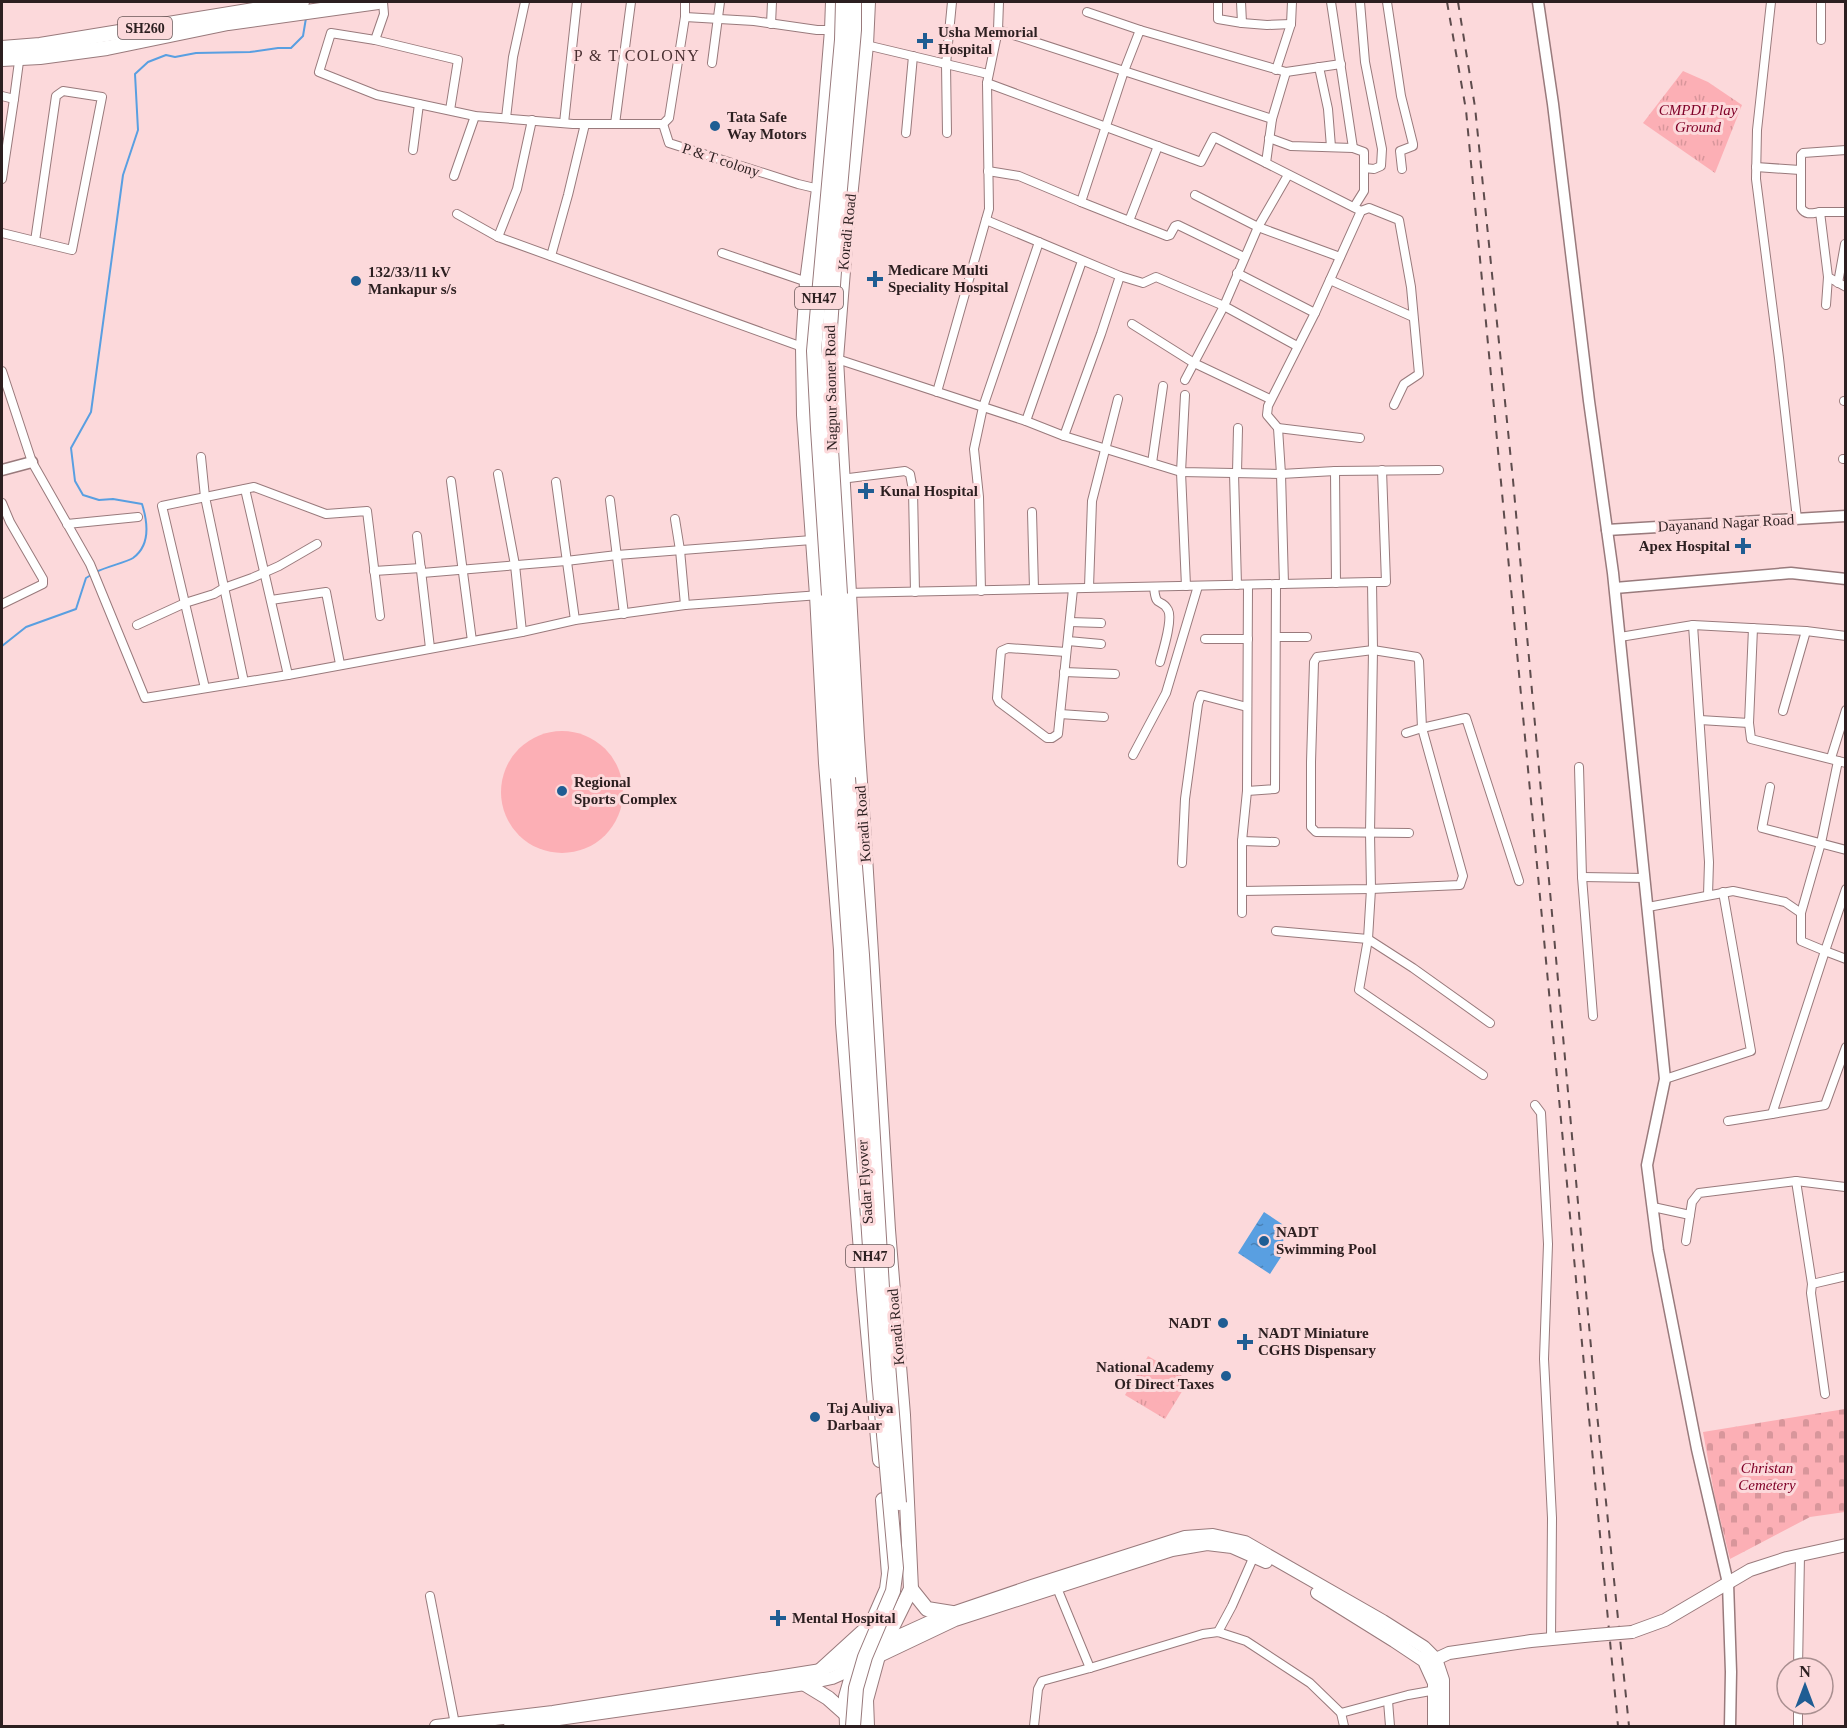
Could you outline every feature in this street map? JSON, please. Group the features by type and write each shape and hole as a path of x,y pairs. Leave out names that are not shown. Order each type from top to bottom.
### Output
{"main road":[{"name":"SH260","path":"2,59 20,52 106,35 302,7 378,2"},
{"path":"833,2 819,189 807,282 803,347 804,415 812,540 834,594"},
{"name":"Nagpur Saoner Road","path":"840,738 841,661 818,429 814,351 842,40 843,2"},
{"name":"Nagpur Saoner Road","path":"840,738 833,704 834,594 828,356 854,30 854,2"},
{"name":"Koradi Road","path":"868,2 836,359 841,479 834,594 819,652 864,840 888,1230 904,1424 911,1589 885,1642"},
{"name":"SH260","path":"2,48 20,52 107,48 302,7"},
{"path":"830,57 865,50"},
{"name":"Koradi Road","path":"840,738 826,763 841,950 843,1023 889,1574 887,1589 856,1662 846,1697 847,1720"},
{"name":"Sadar Flyover","path":"840,738 878,1367 896,1568 893,1591 866,1657 856,1689 853,1726"},
{"name":"Sadar Flyover","path":"843,778 862,955 882,1288 902,1529 902,1576 899,1595 880,1638 864,1684 860,1726"},
{"path":"854,1164 884,1162"},
{"path":"510,1726 805,1684 832,1678 885,1642 952,1613 1172,1550 1198,1536 1213,1535 1245,1542 1414,1639 1443,1680 1443,1726"},
{"path":"1198,1536 1207,1544 1232,1547 1263,1560 1424,1661 1431,1663 1449,1653 1551,1639 1632,1632 1665,1620 1750,1570 1845,1545"},
{"path":"436,1726 483,1723 648,1698 821,1670 856,1662 878,1656 955,1620 1055,1584"},
{"path":"911,1589 927,1609 952,1613"},
{"path":"821,1670 871,1623"},
{"name":"NH47","path":"867,1726 866,1700 878,1656 885,1642"},
{"path":"1431,1663 1436,1690 1434,1726"},
{"path":"805,1684 828,1698 847,1720"}],"street":[{"path":"375,40 384,14 383,2"},
{"path":"506,118 513,57 525,2"},
{"path":"564,123 577,2"},
{"path":"615,124 631,2"},
{"path":"450,110 458,60 375,40 331,33 319,72 377,94 475,116 585,124 663,124 669,118 685,17 685,2"},
{"path":"712,63 720,2"},
{"path":"771,24 772,2"},
{"path":"947,133 946,64 952,2"},
{"path":"937,392 989,209 988,79 998,30 999,2"},
{"path":"1218,2 1218,20 1267,26 1291,24"},
{"path":"1241,2 1242,23"},
{"path":"1276,69 1291,24 1292,2"},
{"path":"1331,2 1353,148"},
{"path":"1360,2 1365,62 1382,148 1380,166 1374,169 1364,168"},
{"path":"1387,2 1401,96 1413,144 1400,151 1402,169"},
{"path":"1538,2 1615,588 1665,1079 1647,1165 1658,1250 1697,1449 1728,1583 1730,1726"},
{"path":"1771,2 1757,130 1756,179 1797,519"},
{"path":"1821,2 1821,40"},
{"path":"1087,12 1140,30 1286,72 1341,64"},
{"path":"685,17 832,30"},
{"path":"998,30 1272,119"},
{"path":"1081,202 1124,71 1140,30"},
{"path":"865,50 913,56 946,64 1201,162 1214,137 1358,209 1370,208 1399,220 1411,287 1419,374 1404,384 1394,405"},
{"path":"2,179 5,134 14,99 20,52"},
{"path":"906,133 913,56"},
{"path":"1319,67 1328,109 1331,147"},
{"path":"1266,164 1272,119 1286,72"},
{"path":"2,233 72,250 102,97 63,91 56,96 35,241"},
{"path":"2,96 14,99"},
{"path":"413,150 419,104"},
{"path":"454,176 475,116"},
{"path":"498,237 517,189 532,120"},
{"path":"551,256 585,124"},
{"name":"P & T colony","path":"663,124 669,143 819,189"},
{"path":"1247,791 1275,789 1276,637 1280,584 1281,474 1278,428 1267,415 1270,399 1330,280 1364,191 1364,152 1353,148 1291,146 1269,138"},
{"path":"1129,221 1158,146"},
{"path":"1845,150 1803,153 1794,169 1803,212 1809,214 1845,212"},
{"path":"1756,167 1794,169"},
{"path":"987,171 1019,176 1167,236 1178,225 1244,257"},
{"path":"1185,380 1224,306 1258,227 1288,175"},
{"path":"1195,195 1258,227 1340,257"},
{"path":"1820,212 1828,277 1826,305"},
{"path":"458,214 498,237 836,359 1026,421 1064,436 1181,472 1281,474 1439,470"},
{"path":"986,220 1120,276 1143,283 1156,277 1224,306 1297,346"},
{"path":"981,591 979,497 974,449 983,407 1039,242"},
{"path":"1828,277 1842,285 1845,244"},
{"path":"722,253 807,282"},
{"path":"1026,421 1083,261"},
{"path":"1237,273 1315,313"},
{"path":"1064,436 1120,276"},
{"path":"1330,280 1413,317"},
{"path":"1132,324 1194,363 1270,399"},
{"path":"2,371 32,462 90,564 145,698 288,675 522,632 575,620 685,605 834,594 1386,582 1382,470"},
{"path":"1152,463 1163,386"},
{"path":"1185,394 1181,472 1186,586"},
{"path":"1089,587 1090,512 1118,399"},
{"path":"1237,585 1235,473 1238,428"},
{"path":"1278,428 1360,438"},
{"path":"201,457 205,497 244,682"},
{"path":"2,470 32,462"},
{"path":"841,479 905,471 910,474 913,490 915,592"},
{"path":"1335,471 1335,583"},
{"path":"498,474 515,566 522,632"},
{"path":"451,481 472,641"},
{"path":"556,482 575,620"},
{"path":"205,688 162,506 254,487 326,514 367,511 380,616"},
{"path":"245,489 288,675"},
{"path":"610,500 624,614"},
{"path":"2,503 10,522 44,579 43,584 2,604"},
{"path":"1032,512 1034,589"},
{"name":"Dayanand Nagar Road","path":"1607,530 1845,516"},
{"path":"67,524 138,517"},
{"path":"675,519 685,605"},
{"path":"417,537 430,648"},
{"path":"374,571 463,570 616,555 812,540"},
{"path":"137,625 185,603 214,594 279,566 316,544"},
{"path":"1615,588 1791,573 1845,579"},
{"path":"1372,582 1371,889 1368,939 1359,990 1483,1075"},
{"path":"1242,913 1242,841 1247,791 1248,585"},
{"path":"1133,755 1166,693 1198,586"},
{"path":"1154,587 1157,602 1166,607 1170,616 1160,662"},
{"path":"1066,652 1004,649 1002,651 996,692 999,702 1047,738 1058,734 1073,589"},
{"path":"271,600 326,592 340,664"},
{"path":"1070,622 1101,623"},
{"path":"1620,637 1693,625 1806,631 1845,636"},
{"path":"1693,625 1709,862 1708,896"},
{"path":"1753,628 1749,723 1751,739 1838,761"},
{"path":"1783,711 1806,631"},
{"path":"1276,637 1307,638"},
{"path":"1205,639 1248,639"},
{"path":"1068,641 1101,644"},
{"path":"1242,891 1460,885 1462,881 1463,876 1422,728 1417,657 1373,650 1315,658 1311,762 1311,826 1313,830 1316,832 1409,833"},
{"path":"1064,672 1115,674"},
{"path":"1182,863 1185,799 1201,695 1247,707"},
{"path":"1845,711 1838,761 1821,843 1801,913 1801,941 1845,959"},
{"path":"1060,714 1104,717"},
{"path":"1406,733 1466,718 1518,881"},
{"path":"1700,720 1749,723"},
{"path":"1579,767 1582,877 1593,1016"},
{"path":"1770,787 1762,828 1845,850"},
{"path":"1242,841 1275,842"},
{"path":"1582,877 1645,878"},
{"path":"1772,1114 1845,889"},
{"path":"1647,907 1733,891 1785,902 1801,913"},
{"path":"1665,1079 1751,1051 1723,892"},
{"path":"1276,931 1368,939 1490,1023"},
{"path":"1728,1122 1825,1105 1845,1047"},
{"path":"1535,1105 1541,1113 1548,1244 1544,1359 1552,1518 1551,1639"},
{"path":"1796,1181 1826,1394"},
{"path":"1686,1241 1692,1202 1699,1193 1796,1181 1845,1187"},
{"path":"1653,1207 1690,1215"},
{"path":"1812,1284 1845,1276"},
{"path":"1798,1656 1800,1555"},
{"path":"1218,1632 1233,1606 1254,1556"},
{"path":"1055,1584 1090,1668"},
{"path":"430,1596 454,1724"},
{"path":"1034,1726 1038,1689 1042,1681 1203,1634 1218,1632 1246,1641 1310,1683 1341,1713 1344,1726"},
{"path":"1341,1713 1436,1690"},
{"path":"1388,1701 1390,1726"}],"green space":[{"name":"CMPDI Play Ground","path":"1683,71 1708,82 1742,105 1715,173 1643,123"},
{"name":"Regional Sports Complex","path":"562,731 585,736 605,749 618,769 623,792 618,815 605,835 585,848 562,853 539,848 519,835 506,815 501,792 506,769 519,749 539,736"},
{"path":"1148,1356 1189,1380 1165,1419 1125,1395"},
{"path":"1150,1364 1162,1371 1146,1396 1135,1389"},
{"path":"1170,1375 1181,1382 1165,1407 1154,1400"},
{"name":"Christan Cemetery","path":"1845,1409 1845,1512 1810,1517 1730,1559 1715,1498 1703,1432"}],"water":[{"name":"NADT Swimming Pool","path":"1264,1212 1291,1230 1275,1252 1281,1257 1270,1274 1238,1253"}],"waterway":[{"path":"96,572 133,558 139,553 143,547 147,526 142,504 113,499 99,500 83,495 75,481 71,448 91,412 123,175 138,130 135,74 148,62 166,55 175,57 196,53 250,52 291,48 303,36 306,18"},
{"path":"2,646 26,627 76,609 86,578 91,575"}],"railway":[{"path":"1447,2 1466,110 1618,1726"},
{"path":"1458,2 1475,107 1513,480 1597,1414 1629,1726"}],"place":[{"name":"Usha Memorial Hospital","path":"925,41"},
{"name":"Tata Safe Way Motors","path":"715,126"},
{"name":"Medicare Multi Speciality Hospital","path":"875,279"},
{"name":"132/33/11 kV Mankapur s/s","path":"356,281"},
{"name":"Kunal Hospital","path":"866,491"},
{"name":"Apex Hospital","path":"1743,546"},
{"name":"Regional Sports Complex","path":"562,791"},
{"name":"NADT Swimming Pool","path":"1264,1241"},
{"name":"NADT","path":"1223,1323"},
{"name":"NADT Miniature CGHS Dispensary","path":"1245,1342"},
{"name":"National Academy Of Direct Taxes","path":"1226,1376"},
{"name":"Taj Auliya Darbaar","path":"815,1417"},
{"name":"Mental Hospital","path":"778,1618"}],"district":[{"name":"P & T COLONY","path":"637,55"}]}
